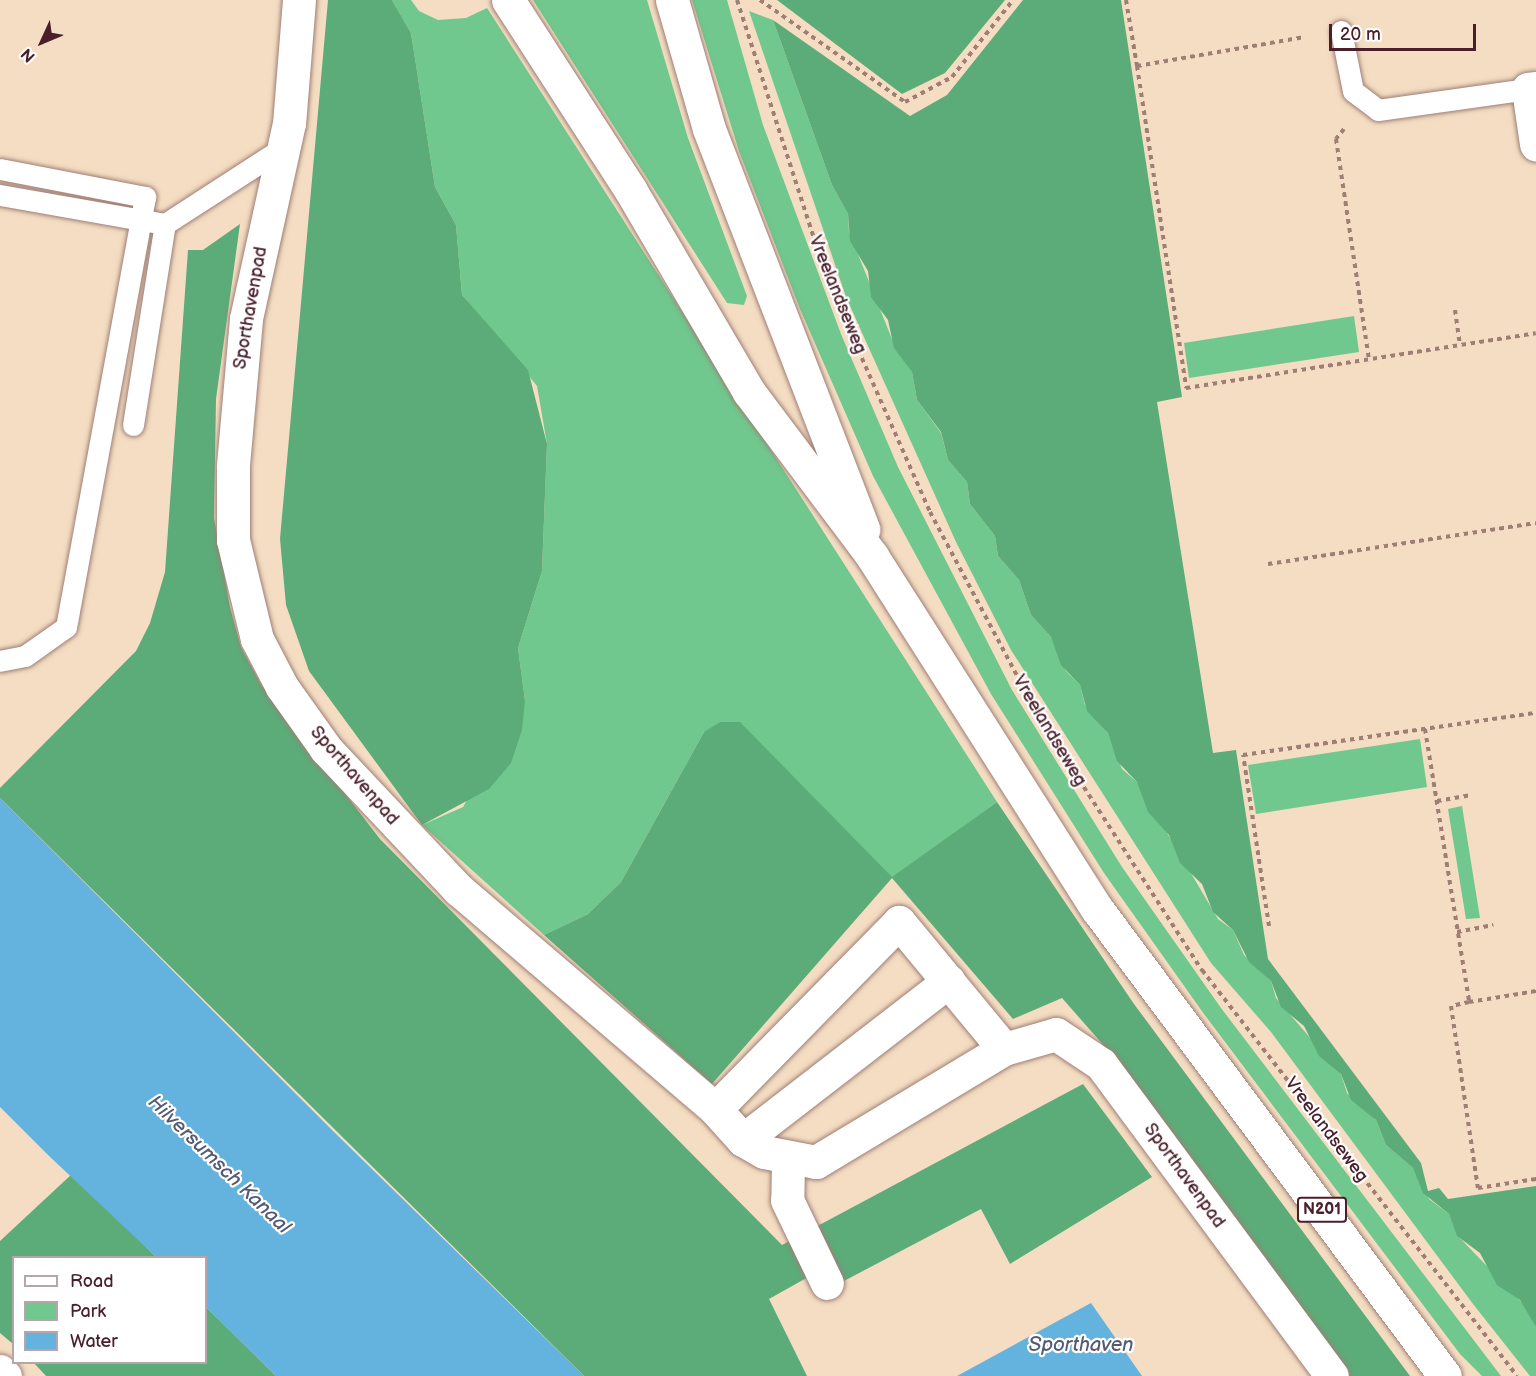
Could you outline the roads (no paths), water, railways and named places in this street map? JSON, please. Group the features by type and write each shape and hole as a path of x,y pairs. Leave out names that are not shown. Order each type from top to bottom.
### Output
{"street":[{"name":"Sporthavenpad","path":"299,0 284,147 246,319 235,399 233,540 257,639 282,687 326,749 459,890 714,1109 743,1140 788,1161 816,1162 841,1150 1004,1048 1056,1034 1101,1064 1332,1376"},
{"path":"508,0 631,191 749,392 872,556"},
{"path":"672,0 709,129 842,465 872,556"},
{"path":"1532,88 1536,144"},
{"name":"N201","path":"872,556 1097,909 1445,1376"},
{"path":"714,1109 899,922 1004,1048"},
{"path":"743,1140 949,981"},
{"path":"788,1161 787,1200 827,1283"},
{"path":"0,1371 5,1376"}],"lane":[{"path":"1341,31 1353,91 1363,104 1393,110 1532,88"},
{"path":"133,425 165,224 284,147"},
{"path":"0,169 144,207 165,224"},
{"path":"0,195 144,207"},
{"path":"0,661 25,656 66,627 144,207"}],"water":[{"name":"Hilversumsch Kanaal","path":"0,798 334,1132 584,1376 276,1376 207,1308 207,1256 155,1256 0,1107"},
{"name":"Sporthaven","path":"1091,1303 1142,1376 957,1376 1054,1323"}]}
